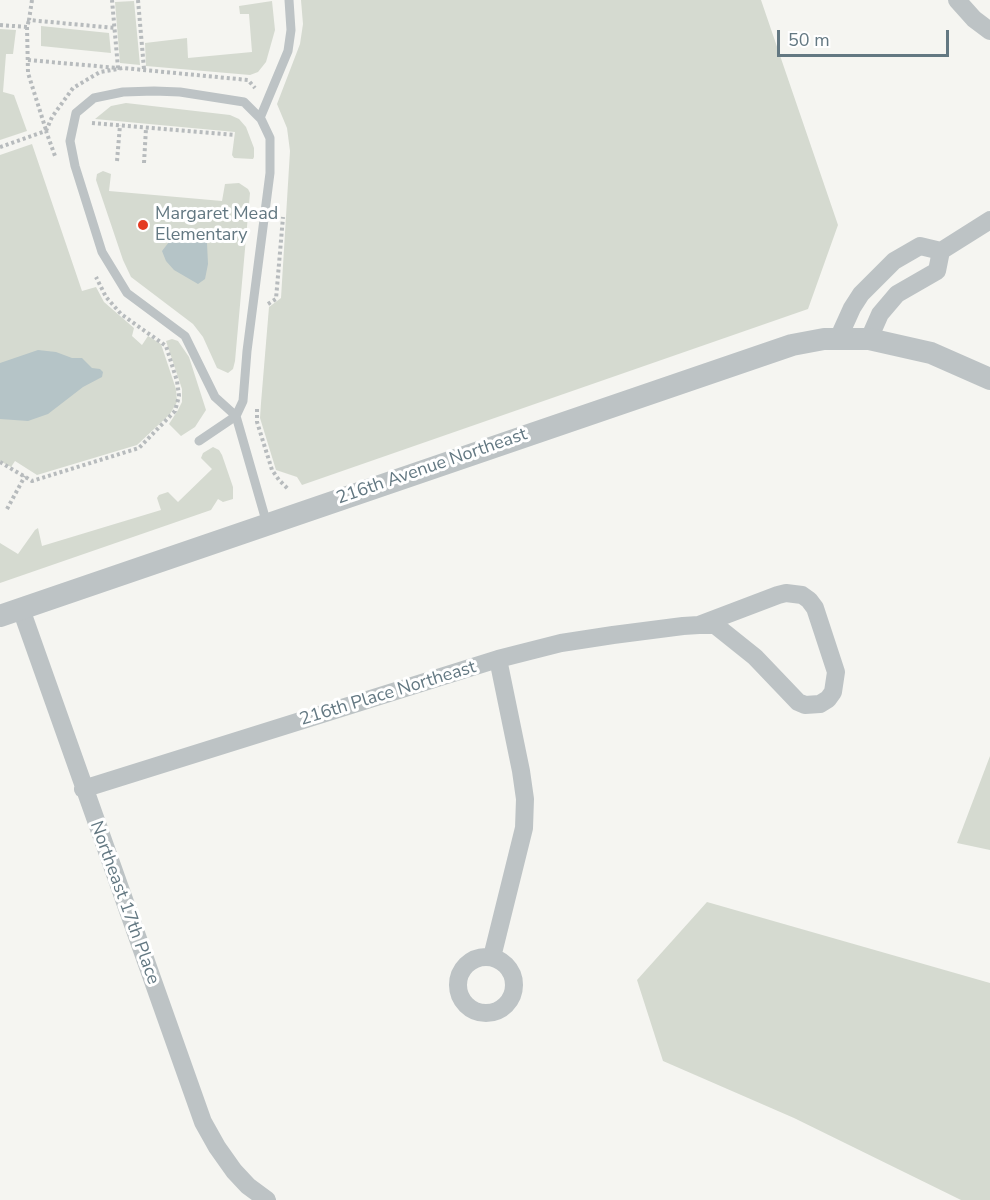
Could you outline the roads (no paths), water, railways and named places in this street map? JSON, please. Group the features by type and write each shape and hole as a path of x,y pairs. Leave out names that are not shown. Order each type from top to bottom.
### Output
{"street":[{"path":"957,0 974,19 990,32"},
{"path":"838,339 861,294 894,261 920,246 941,251 990,220"},
{"path":"869,339 880,314 897,294 937,271 941,251"},
{"name":"216th Avenue Northeast","path":"10,612 792,345 824,339 869,339 931,353 990,379"},
{"name":"216th Place Northeast","path":"83,789 498,659 561,643 683,626 715,625 739,643 798,702 805,705 820,704 833,692 836,672 814,608 802,595 794,593 778,595 699,625"},
{"name":"Northeast 17th Place","path":"10,612 83,789 203,1122 217,1147 248,1186 267,1200"},
{"path":"492,957 524,828 525,799 498,659"}],"lane":[{"path":"260,118 288,51 291,30 289,0"},
{"path":"199,441 236,417 243,401 247,351 271,166 270,138 260,118 244,102 180,92 123,92 94,98 76,113 70,141 75,166 102,252 127,293 185,336 215,397 236,417 267,524"}],"place":[{"name":"Margaret Mead Elementary","path":"143,225"}]}
